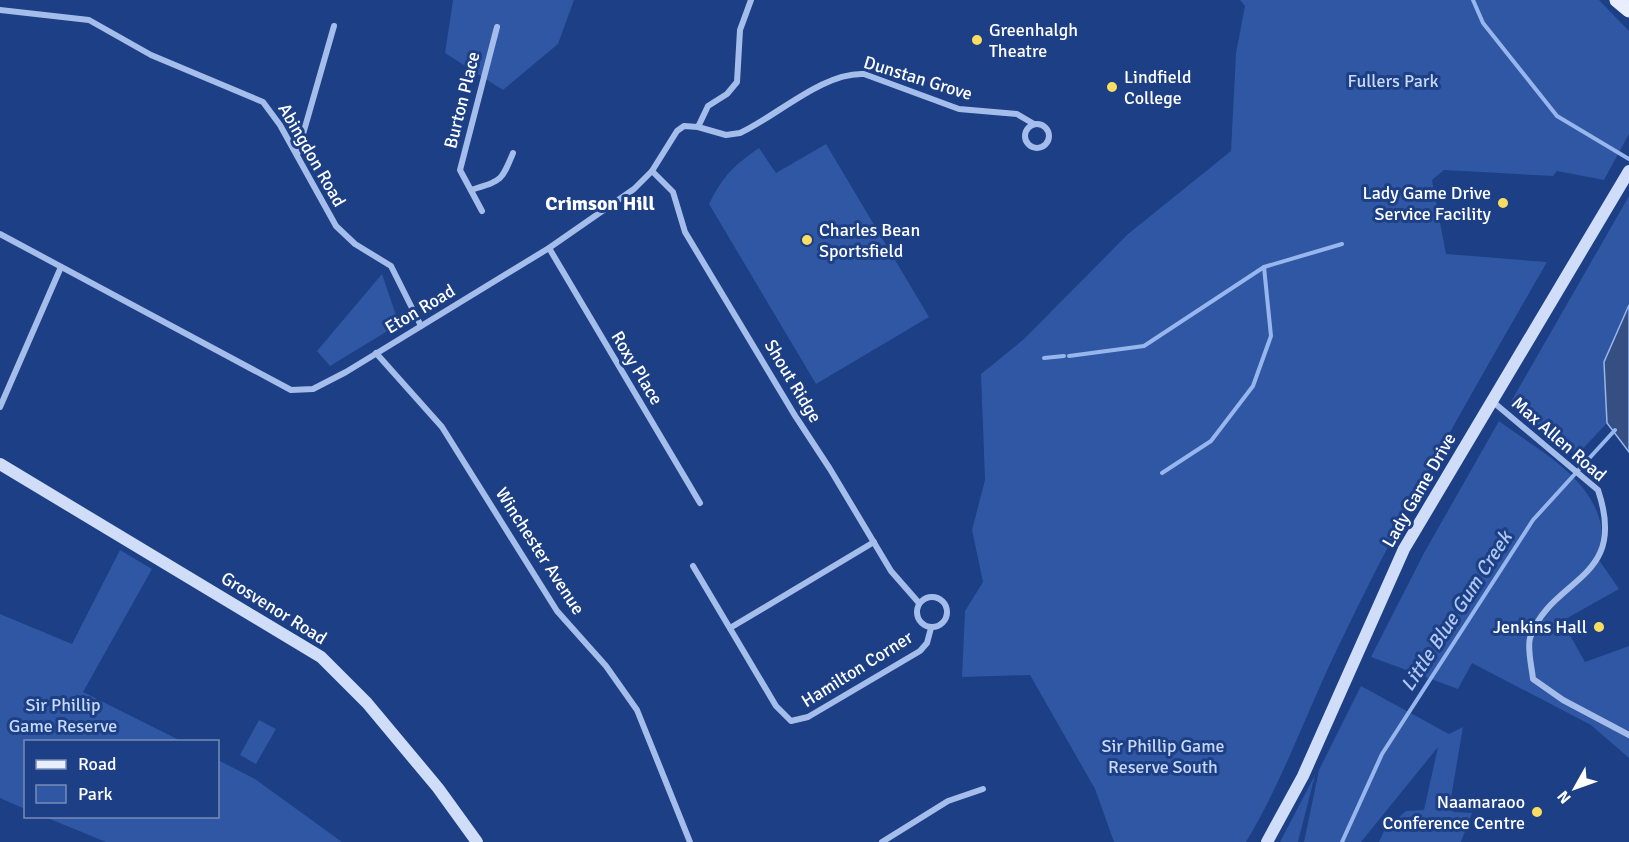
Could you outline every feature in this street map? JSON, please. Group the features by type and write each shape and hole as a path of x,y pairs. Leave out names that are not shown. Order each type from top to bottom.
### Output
{"main road":[{"path":"1617,0 1629,10"},
{"name":"Lady Game Drive","path":"1267,842 1303,776 1404,549 1629,171"},
{"name":"Grosvenor Road","path":"0,464 321,657 367,703 438,788 477,842"}],"street":[{"path":"698,127 708,106 727,94 737,82 740,30 751,0"},
{"name":"Abingdon Road","path":"0,10 89,21 151,56 251,95 263,102 273,112 345,237 391,266 421,326"},
{"path":"297,155 334,26"},
{"name":"Burton Place","path":"482,211 460,170 497,27"},
{"name":"Dunstan Grove","path":"698,127 726,135 740,133 828,82 854,73 872,76 959,109 1017,114 1034,124"},
{"name":"Eton Road","path":"0,234 291,390 306,391 324,384 421,326 549,248 619,201 652,171 677,131 684,126 698,127"},
{"path":"471,190 494,183 506,175 513,153"},
{"name":"Shout Ridge","path":"652,171 673,192 687,236 891,571 919,603"},
{"name":"Roxy Place","path":"549,248 700,503"},
{"path":"0,407 61,267"},
{"name":"Winchester Avenue","path":"376,353 442,427 557,610 606,666 637,710 690,842"},
{"name":"Max Allen Road","path":"1491,401 1584,477 1598,490 1608,508 1612,537 1605,562 1537,622 1529,641 1533,679 1563,700 1629,735"},
{"path":"730,628 874,542"},
{"name":"Hamilton Corner","path":"693,566 780,712 785,718 797,722 920,651 927,643 931,628"},
{"path":"935,597 946,607 944,621 931,628 918,620 916,611 919,603 925,598 935,597"},
{"path":"882,842 948,801 983,789"}],"green space":[{"path":"453,0 574,0 558,44 503,90 445,53"},
{"path":"1240,0 1599,0 1629,31 1629,134 1604,180 1557,171 1553,176 1444,170 1432,180 1446,254 1547,262 1389,545 1329,666 1260,818 1246,842 1114,842 1095,789 1030,675 962,677 965,611 983,582 972,530 985,480 981,374 1024,339 1128,234 1231,151 1236,53 1245,6"},
{"name":"Charles Bean Sportsfield","path":"826,144 929,317 816,384 709,204 730,172 759,148 776,173"},
{"path":"1629,196 1629,305 1604,362 1607,423 1577,455 1559,444 1509,405"},
{"path":"382,274 399,324 330,366 317,351"},
{"path":"1499,421 1560,465 1586,492 1595,507 1601,525 1597,557 1619,589 1562,621 1585,662 1629,646 1629,758 1591,725 1472,663 1458,689 1371,657 1424,553"},
{"name":"Sir Phillip Game Reserve","path":"120,550 152,569 83,692 179,740 24,740 24,809 0,798 0,614 72,644"},
{"path":"1361,686 1449,734 1463,727 1451,798 1453,812 1472,813 1461,842 1379,842 1385,829 1406,811 1424,810 1438,747 1361,842 1304,842 1319,770"},
{"path":"259,720 276,729 256,764 240,755"},
{"path":"219,761 255,779 342,842 106,842 47,818 219,818"},
{"path":"1315,775 1298,842 1280,842"}],"shaded area":[{"path":"1629,305 1629,452 1607,423 1604,362"}],"waterway":[{"path":"1473,0 1483,23 1557,116 1629,159"},
{"path":"1069,356 1144,346 1264,267 1342,244"},
{"path":"1162,473 1211,441 1253,386 1271,336 1264,267"},
{"path":"1044,358 1064,356"},
{"name":"Little Blue Gum Creek","path":"1342,842 1382,754 1533,520 1615,430"}],"place":[{"name":"Greenhalgh Theatre","path":"977,40"},
{"name":"Lindfield College","path":"1112,87"},
{"name":"Lady Game Drive Service Facility","path":"1503,203"},
{"name":"Charles Bean Sportsfield","path":"807,240"},
{"name":"Jenkins Hall","path":"1599,627"},
{"name":"Naamaraoo Conference Centre","path":"1537,812"}],"district":[{"name":"Crimson Hill","path":"600,203"}],"park label":[{"name":"Fullers Park","path":"1393,81"},
{"name":"Sir Phillip Game Reserve South","path":"1163,756"}]}
